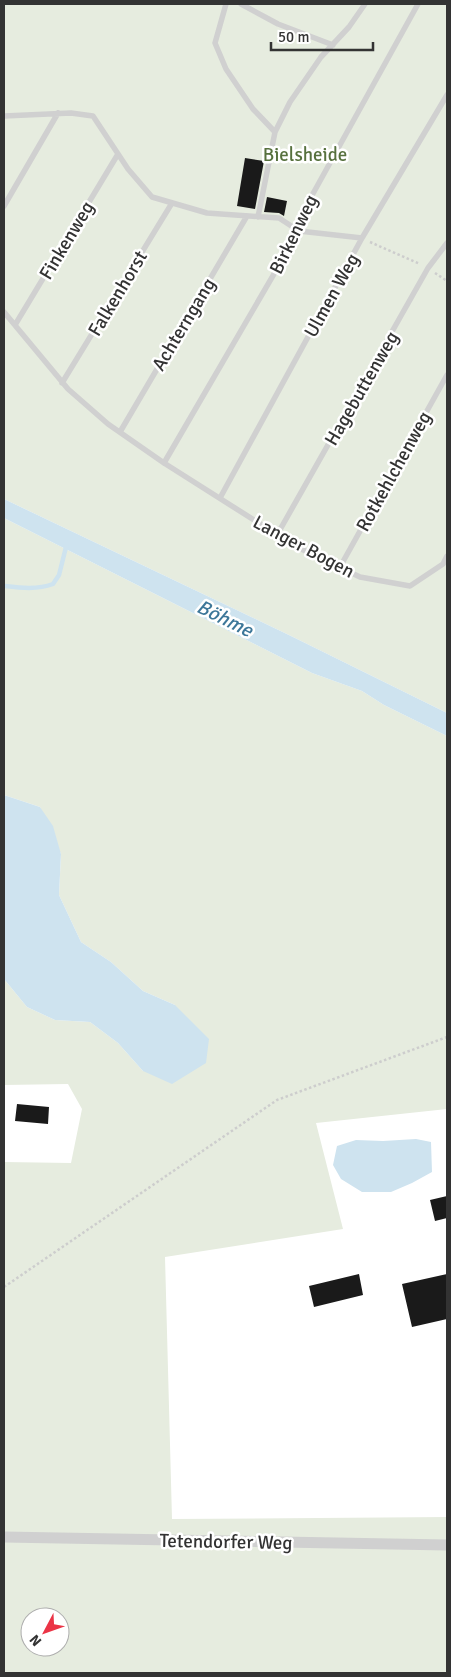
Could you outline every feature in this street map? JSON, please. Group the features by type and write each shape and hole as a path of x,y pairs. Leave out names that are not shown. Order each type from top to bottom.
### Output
{"street":[{"name":"Tetendorfer Weg","path":"4,1537 447,1545"}],"lane":[{"path":"226,4 215,43 226,69 253,109 275,132"},
{"path":"241,4 278,24 333,45"},
{"path":"258,217 275,132 290,102 321,57 350,27 365,4"},
{"name":"Birkenweg","path":"164,463 299,230 310,199 418,4"},
{"name":"Ulmen Weg","path":"220,498 362,238 447,95"},
{"path":"4,206 58,113"},
{"path":"4,116 71,113 93,116 128,169 152,197 208,213 279,218 299,230 362,238"},
{"name":"Finkenweg","path":"15,325 118,154"},
{"name":"Falkenhorst","path":"62,383 172,203"},
{"name":"Achterngang","path":"120,432 247,216"},
{"name":"Hagebuttenweg","path":"277,535 428,268 447,243"},
{"name":"Langer Bogen","path":"4,312 62,383 81,401 164,463 295,546 360,576 410,586 443,564 447,556"},
{"name":"Rotkehlchenweg","path":"340,567 447,375"}],"path":[{"path":"362,238 428,268 447,281"},
{"path":"4,1287 277,1100 447,1037"}],"green space":[{"name":"Bielsheide","path":"4,4 447,4 447,713 4,499"},
{"path":"4,518 312,673 362,691 384,705 447,736 447,1109 316,1123 343,1229 165,1257 172,1519 447,1517 447,1673 4,1673 4,1162 71,1163 82,1109 68,1084 4,1085 4,979 27,1007 55,1020 90,1022 118,1043 143,1071 175,1005 143,991 111,962 81,942 59,895 61,854 40,807 4,795"}],"water":[{"name":"Böhme","path":"4,499 447,713 447,736 384,705 362,691 312,673 4,518"},
{"path":"4,795 40,807 53,826 61,854 59,895 81,942 111,962 143,991 175,1005 209,1039 206,1063 172,1084 143,1071 118,1043 90,1022 55,1020 27,1007 4,979"},
{"path":"416,1139 431,1142 432,1172 391,1192 362,1192 341,1179 333,1165 337,1146 356,1140"}],"building":[{"path":"245,158 264,161 255,209 237,206"},
{"path":"267,197 287,201 284,216 279,213 264,212"},
{"path":"17,1104 49,1107 48,1124 15,1121"},
{"path":"447,1196 447,1218 435,1221 430,1200"},
{"path":"359,1274 363,1295 314,1307 309,1286"},
{"path":"447,1274 447,1319 412,1327 402,1284"}],"waterway":[{"path":"4,586 35,588 53,584 59,575 67,543"}]}
